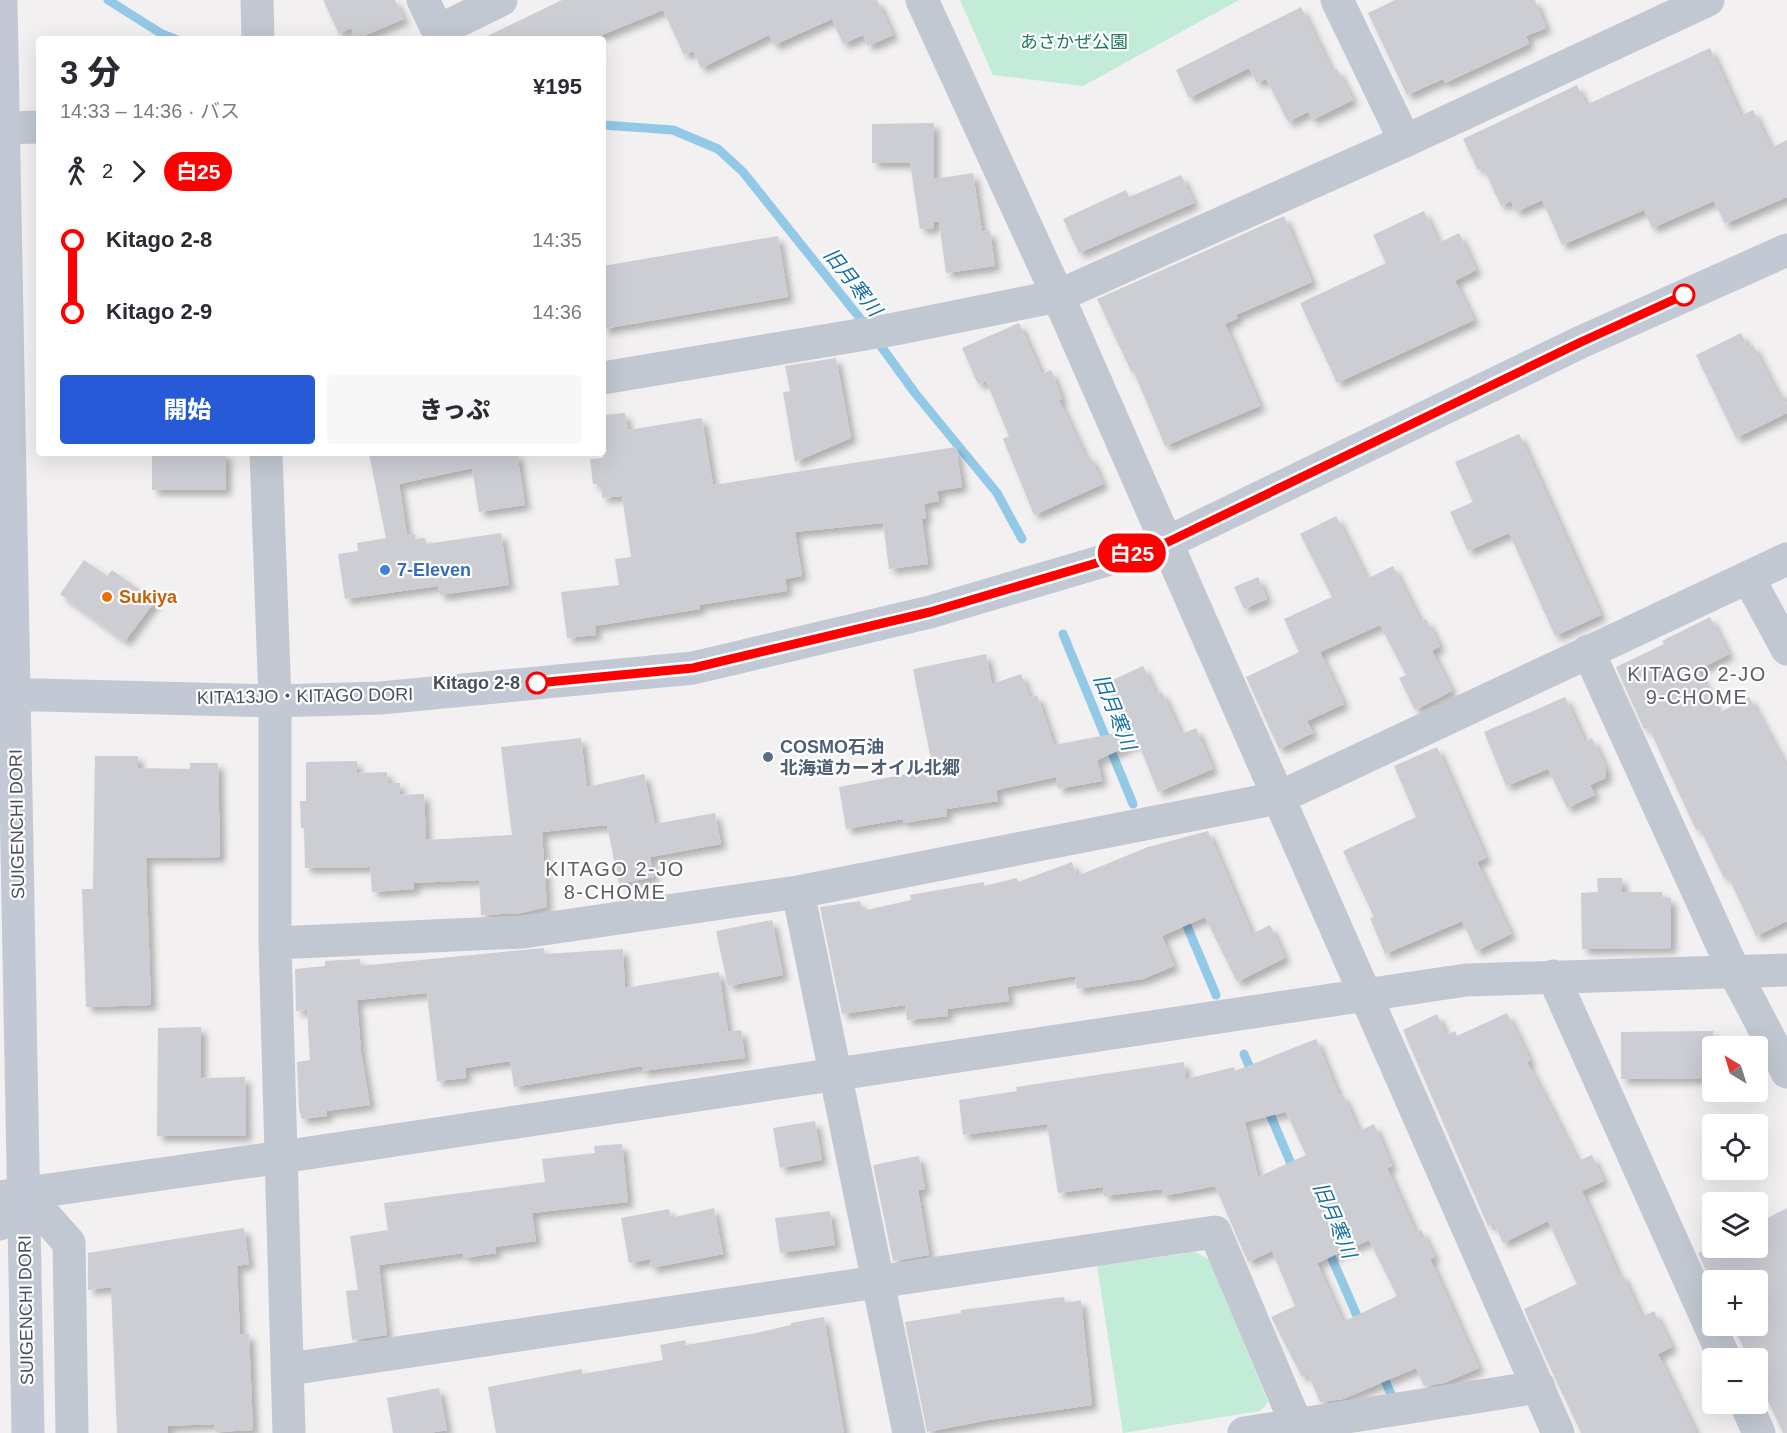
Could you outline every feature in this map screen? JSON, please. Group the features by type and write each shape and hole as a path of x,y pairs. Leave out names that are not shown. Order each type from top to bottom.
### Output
{"main road":[{"name":"SUIGENCHI DORI","path":"1,0 12,1195 26,1309 27,1433"},
{"name":"KITA13JO・KITAGO DORI","path":"8,694 275,701 381,698 693,668 930,612 1168,542 1581,342 1787,250"}],"street":[{"path":"257,0 258,36"},
{"path":"423,0 438,31 501,0"},
{"path":"922,0 1168,542 1278,798 1558,1433"},
{"path":"1337,0 1405,141"},
{"path":"606,377 896,328 1058,296 1405,141 1708,0"},
{"path":"2,128 36,127"},
{"path":"266,456 275,701 275,943 289,1369 289,1433"},
{"path":"275,943 523,932 798,892 1278,798 1787,559"},
{"path":"1748,577 1787,649"},
{"path":"1588,651 1734,971 1787,1072"},
{"path":"798,892 909,1433"},
{"path":"12,1195 282,1157 1365,993 1466,980 1787,970"},
{"path":"1553,976 1720,1348"},
{"path":"0,1224 12,1195"},
{"path":"12,1195 69,1243 72,1433"},
{"path":"289,1369 1215,1232 1299,1428"},
{"path":"1244,1433 1299,1428 1539,1387"},
{"path":"1750,1414 1759,1433"}],"green space":[{"name":"あさかぜ公園","path":"960,0 1239,0 1083,86 993,75"},
{"path":"1195,1252 1210,1260 1268,1402 1260,1411 1123,1433 1097,1266"}],"building":[{"path":"323,0 395,0 404,19 363,36 355,36 351,28 339,34"},
{"path":"562,0 877,0 893,35 868,46 863,35 843,44 832,19 774,45 769,35 701,68 693,51 684,55 663,10 599,36 487,36"},
{"path":"1395,0 1535,0 1546,28 1526,36 1529,44 1445,83 1443,79 1407,95 1368,13"},
{"path":"1301,7 1332,71 1337,69 1353,100 1312,120 1308,112 1288,122 1266,79 1257,83 1249,68 1189,98 1176,70"},
{"path":"1710,48 1741,116 1753,110 1771,148 1787,140 1787,197 1725,224 1714,201 1652,228 1644,210 1562,245 1542,200 1516,212 1511,201 1501,206 1483,167 1478,170 1463,139 1577,85 1586,105"},
{"path":"934,123 934,179 973,173 982,232 990,231 995,266 946,273 939,221 934,222 934,228 920,229 910,163 872,163 872,124"},
{"path":"1181,175 1194,203 1079,253 1063,219 1126,190 1129,197"},
{"path":"1424,211 1439,243 1459,233 1476,270 1455,281 1474,320 1337,383 1300,303 1386,263 1373,235"},
{"path":"1284,216 1312,282 1236,315 1238,318 1225,324 1260,406 1165,446 1134,372 1132,373 1097,299"},
{"path":"778,236 788,297 606,328 606,265"},
{"path":"1019,323 1042,374 1051,370 1062,399 1059,400 1086,458 1090,456 1103,484 1034,515 1003,439 1009,436 986,381 978,384 962,348"},
{"path":"1741,333 1748,347 1753,345 1777,393 1780,391 1787,404 1787,413 1736,438 1696,355"},
{"path":"836,358 851,438 795,462 783,392 790,391 785,366"},
{"path":"625,413 628,430 702,418 713,485 956,447 962,487 937,491 939,501 924,504 926,518 922,519 928,564 889,569 883,523 795,532 802,576 785,579 787,591 699,605 700,609 595,626 596,635 567,638 561,592 619,585 615,559 631,557 622,496 602,498 601,484 593,484 590,459 606,456 606,415"},
{"path":"1519,434 1601,615 1555,636 1509,533 1468,551 1450,512 1473,502 1455,462"},
{"path":"152,456 226,456 226,490 152,490"},
{"path":"370,456 517,456 525,505 479,512 472,468 399,484 407,535 415,534 415,539 425,538 426,544 501,533 509,585 440,595 438,586 345,599 338,554 358,551 357,543 386,538"},
{"path":"1336,516 1367,579 1393,566 1421,622 1426,619 1440,646 1432,651 1452,691 1415,710 1399,678 1406,675 1380,625 1320,652 1344,704 1307,721 1313,733 1279,749 1246,677 1299,652 1284,619 1332,597 1300,534"},
{"name":"Sukiya","path":"84,560 107,576 112,570 155,601 125,641 60,594"},
{"path":"1258,577 1267,599 1244,609 1234,587"},
{"path":"1710,617 1729,654 1698,670 1719,713 1749,697 1787,768 1787,921 1756,936 1728,876 1724,878 1700,829 1696,830 1649,728 1644,729 1616,667 1664,644 1662,641"},
{"path":"986,654 992,684 1021,674 1030,698 1037,695 1054,745 1127,731 1106,683 1143,666 1156,694 1162,692 1181,734 1196,728 1213,769 1158,792 1138,742 1097,760 1102,781 1058,789 1056,777 996,790 998,801 946,809 947,816 903,823 903,819 846,829 839,787 933,769 913,669"},
{"path":"1565,697 1585,742 1592,738 1606,768 1606,778 1590,785 1595,795 1567,808 1548,769 1506,786 1484,732"},
{"path":"581,738 587,787 644,774 655,824 715,813 721,844 650,857 654,877 619,884 607,825 542,832 547,907 521,913 481,915 479,880 414,883 414,889 372,892 370,867 305,868 304,828 301,828 300,801 306,801 306,762 357,761 357,773 387,772 388,783 400,783 400,795 424,794 426,840 512,835 501,747"},
{"path":"1437,747 1486,858 1477,862 1511,934 1476,951 1462,921 1385,954 1370,918 1374,917 1343,851 1416,817 1394,766"},
{"path":"95,756 138,756 138,768 190,769 190,763 218,763 220,857 146,858 151,1005 86,1007 82,889 93,889"},
{"path":"1208,831 1252,934 1270,925 1285,958 1237,982 1205,917 1162,936 1174,966 1143,979 1077,989 1075,976 1007,987 1009,1001 947,1009 948,1016 907,1020 905,1005 842,1014 820,907 860,901 862,911 911,900 910,895 984,882 984,886 1017,878 1018,882 1072,862 1077,876 1148,847"},
{"path":"1597,878 1622,878 1622,892 1662,892 1662,898 1671,898 1671,948 1582,949 1581,893 1598,892"},
{"path":"772,920 783,975 728,986 716,931"},
{"path":"544,948 545,954 623,949 625,988 719,972 728,1032 741,1030 745,1058 642,1071 642,1066 514,1087 510,1061 465,1068 466,1078 437,1081 427,993 357,1000 361,1052 370,1105 327,1111 327,1116 302,1119 299,1110 297,1062 310,1060 307,1010 296,1011 295,969 325,966 325,961 360,959 360,966"},
{"path":"1507,1013 1530,1060 1527,1062 1578,1161 1592,1155 1604,1181 1582,1191 1619,1276 1622,1274 1642,1317 1654,1311 1672,1347 1658,1354 1696,1433 1581,1433 1546,1359 1524,1309 1577,1284 1548,1221 1503,1243 1494,1223 1488,1226 1403,1030 1437,1014 1446,1035 1455,1031 1457,1036"},
{"path":"201,1027 201,1078 245,1077 246,1136 157,1136 158,1028"},
{"path":"1713,1031 1713,1036 1702,1036 1702,1078 1621,1079 1621,1032"},
{"path":"1316,1039 1339,1096 1343,1095 1359,1131 1374,1124 1392,1166 1387,1168 1416,1233 1421,1230 1435,1257 1430,1259 1479,1368 1444,1383 1424,1386 1416,1368 1343,1399 1320,1402 1308,1374 1302,1377 1271,1317 1295,1306 1272,1251 1248,1262 1215,1186 1163,1196 1162,1189 1104,1196 1103,1187 1058,1193 1047,1124 963,1135 959,1100 1017,1091 1016,1087 1184,1062 1186,1079 1234,1067 1235,1071","holes":["1286,1112 1306,1155 1258,1177 1245,1122","1369,1240 1397,1296 1343,1322 1317,1263"]},
{"path":"815,1121 822,1160 780,1168 773,1128"},
{"path":"622,1144 628,1202 532,1213 536,1241 495,1247 496,1253 464,1258 463,1253 379,1265 387,1335 352,1340 346,1291 358,1290 350,1236 388,1230 384,1203 545,1182 542,1159 595,1153 594,1146"},
{"path":"919,1156 925,1189 918,1190 929,1255 893,1261 873,1165"},
{"path":"714,1208 723,1254 651,1268 650,1259 629,1263 621,1218 669,1209 671,1218"},
{"path":"1787,1208 1787,1433 1783,1433 1768,1401 1768,1348 1744,1348 1738,1336 1768,1336 1768,1270 1706,1270 1698,1253 1702,1251 1702,1258 1768,1258 1768,1218"},
{"path":"830,1211 835,1245 780,1253 775,1218"},
{"path":"244,1228 249,1264 237,1266 240,1334 249,1334 253,1430 215,1432 214,1424 168,1426 168,1433 117,1433 111,1287 88,1290 88,1253"},
{"path":"1064,1297 1065,1303 1081,1300 1092,1405 988,1420 927,1432 905,1322 961,1313 961,1310"},
{"path":"824,1317 844,1433 496,1433 488,1387 582,1369 582,1374 663,1360 660,1345 685,1340 686,1345 756,1333"},
{"path":"439,1388 447,1430 429,1433 393,1433 387,1398"}],"waterway":[{"name":"旧月寒川","path":"108,0 167,36"},
{"name":"旧月寒川","path":"606,125 673,130 718,149 743,172 867,327"},
{"name":"旧月寒川","path":"875,338 915,393 997,493 1022,539"},
{"name":"旧月寒川","path":"1063,634 1133,804"},
{"name":"旧月寒川","path":"1182,914 1216,995"},
{"name":"旧月寒川","path":"1244,1054 1253,1075"},
{"name":"旧月寒川","path":"1267,1107 1294,1171"},
{"name":"旧月寒川","path":"1327,1247 1361,1325"},
{"name":"旧月寒川","path":"1381,1371 1393,1399"}],"bus line":[{"name":"白25","path":"537,683 693,668 930,612 1168,542 1581,342 1684,295"}],"place":[{"name":"7-Eleven","path":"385,570"},
{"name":"Sukiya","path":"107,597"},
{"name":"Kitago 2-8","path":"537,683"},
{"name":"COSMO石油 北海道カーオイル北郷","path":"768,757"}],"district":[{"name":"KITAGO 2-JO 9-CHOME","path":"1697,686"},
{"name":"KITAGO 2-JO 8-CHOME","path":"615,880"}]}
